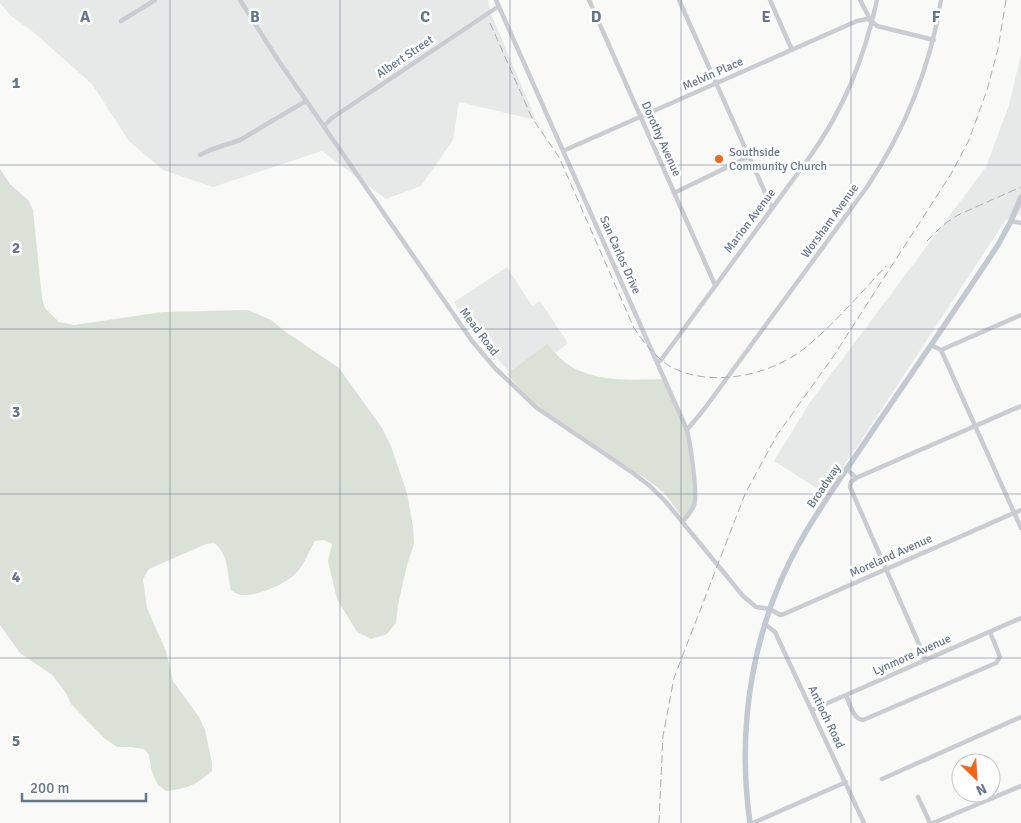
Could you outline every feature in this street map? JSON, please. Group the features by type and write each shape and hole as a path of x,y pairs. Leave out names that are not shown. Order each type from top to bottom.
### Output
{"main road":[{"name":"Broadway","path":"752,823 745,777 746,721 753,669 765,624 785,571 804,535 847,469 998,245 1019,210 1021,197"}],"street":[{"path":"121,20 155,0"},
{"name":"Mead Road","path":"240,0 306,101 472,341 494,368 537,408 650,486 666,502 734,586 756,607 770,609"},
{"name":"San Carlos Drive","path":"496,0 687,430 690,443 694,502 690,513 682,522"},
{"name":"Dorothy Avenue","path":"588,0 715,285"},
{"path":"679,0 772,208"},
{"path":"770,0 792,50"},
{"path":"860,0 871,21 877,26 934,40"},
{"name":"Marion Avenue","path":"657,362 661,360 818,146 838,112 859,67 877,0"},
{"name":"Worsham Avenue","path":"687,430 850,211 886,159 908,115 928,63 941,0"},
{"name":"Albert Street","path":"324,126 499,6"},
{"name":"Melvin Place","path":"563,151 857,21 867,19 871,21"},
{"path":"200,156 210,150 240,140 306,101"},
{"path":"674,194 748,157"},
{"path":"1011,221 1021,223"},
{"path":"941,350 1021,315"},
{"path":"931,345 941,350 1021,528"},
{"path":"926,660 850,487 851,482 856,478 1021,406"},
{"path":"847,469 856,478"},
{"name":"Moreland Avenue","path":"770,609 777,614 784,614 1021,510"},
{"name":"Lynmore Avenue","path":"812,710 1021,618"},
{"name":"Antioch Road","path":"765,624 775,632 864,823"},
{"path":"846,695 857,718 863,720 996,663 1000,656 990,632"},
{"path":"882,779 1021,717"},
{"path":"752,823 846,782"},
{"path":"918,797 932,823 1021,786"}],"shaded area":[{"path":"0,0 488,0 491,14 536,120 459,102 453,140 421,186 386,199 322,151 213,187 163,170 129,141 92,84 32,31 11,16 0,3"},
{"path":"1021,55 1021,214 1005,221 826,494 774,461 810,402 986,167 1009,105"},
{"path":"0,169 10,184 29,201 33,210 42,298 45,308 59,322 74,325 163,312 248,310 271,320 339,368 382,428 391,446 407,493 414,544 407,565 396,623 387,634 371,639 357,632 337,599 328,561 332,544 324,540 315,541 301,567 290,578 270,589 255,594 242,595 231,590 225,558 214,543 206,544 149,569 143,579 147,608 166,651 173,681 199,717 205,730 212,763 212,771 201,780 180,789 166,791 158,785 152,772 149,755 144,749 117,747 104,738 71,704 66,693 52,675 20,653 0,625"},
{"path":"507,267 532,306 540,301 568,343 518,382 475,333 454,302"},
{"path":"547,344 561,359 572,367 596,376 637,380 664,379 687,431 694,499 691,512 684,520 666,495 635,472 592,446 541,408 507,374"}],"railway":[{"path":"659,823 663,736 674,678 745,494 777,435 835,354 951,174 969,140 987,90 998,49 1006,0"},
{"path":"490,23 532,118 559,157 634,328 651,350 671,367 704,377 722,378 758,372 775,366 791,358 816,339 886,266"},
{"path":"927,241 943,225 958,215 1021,187"}],"place":[{"name":"Southside Community Church","path":"719,159"}]}
